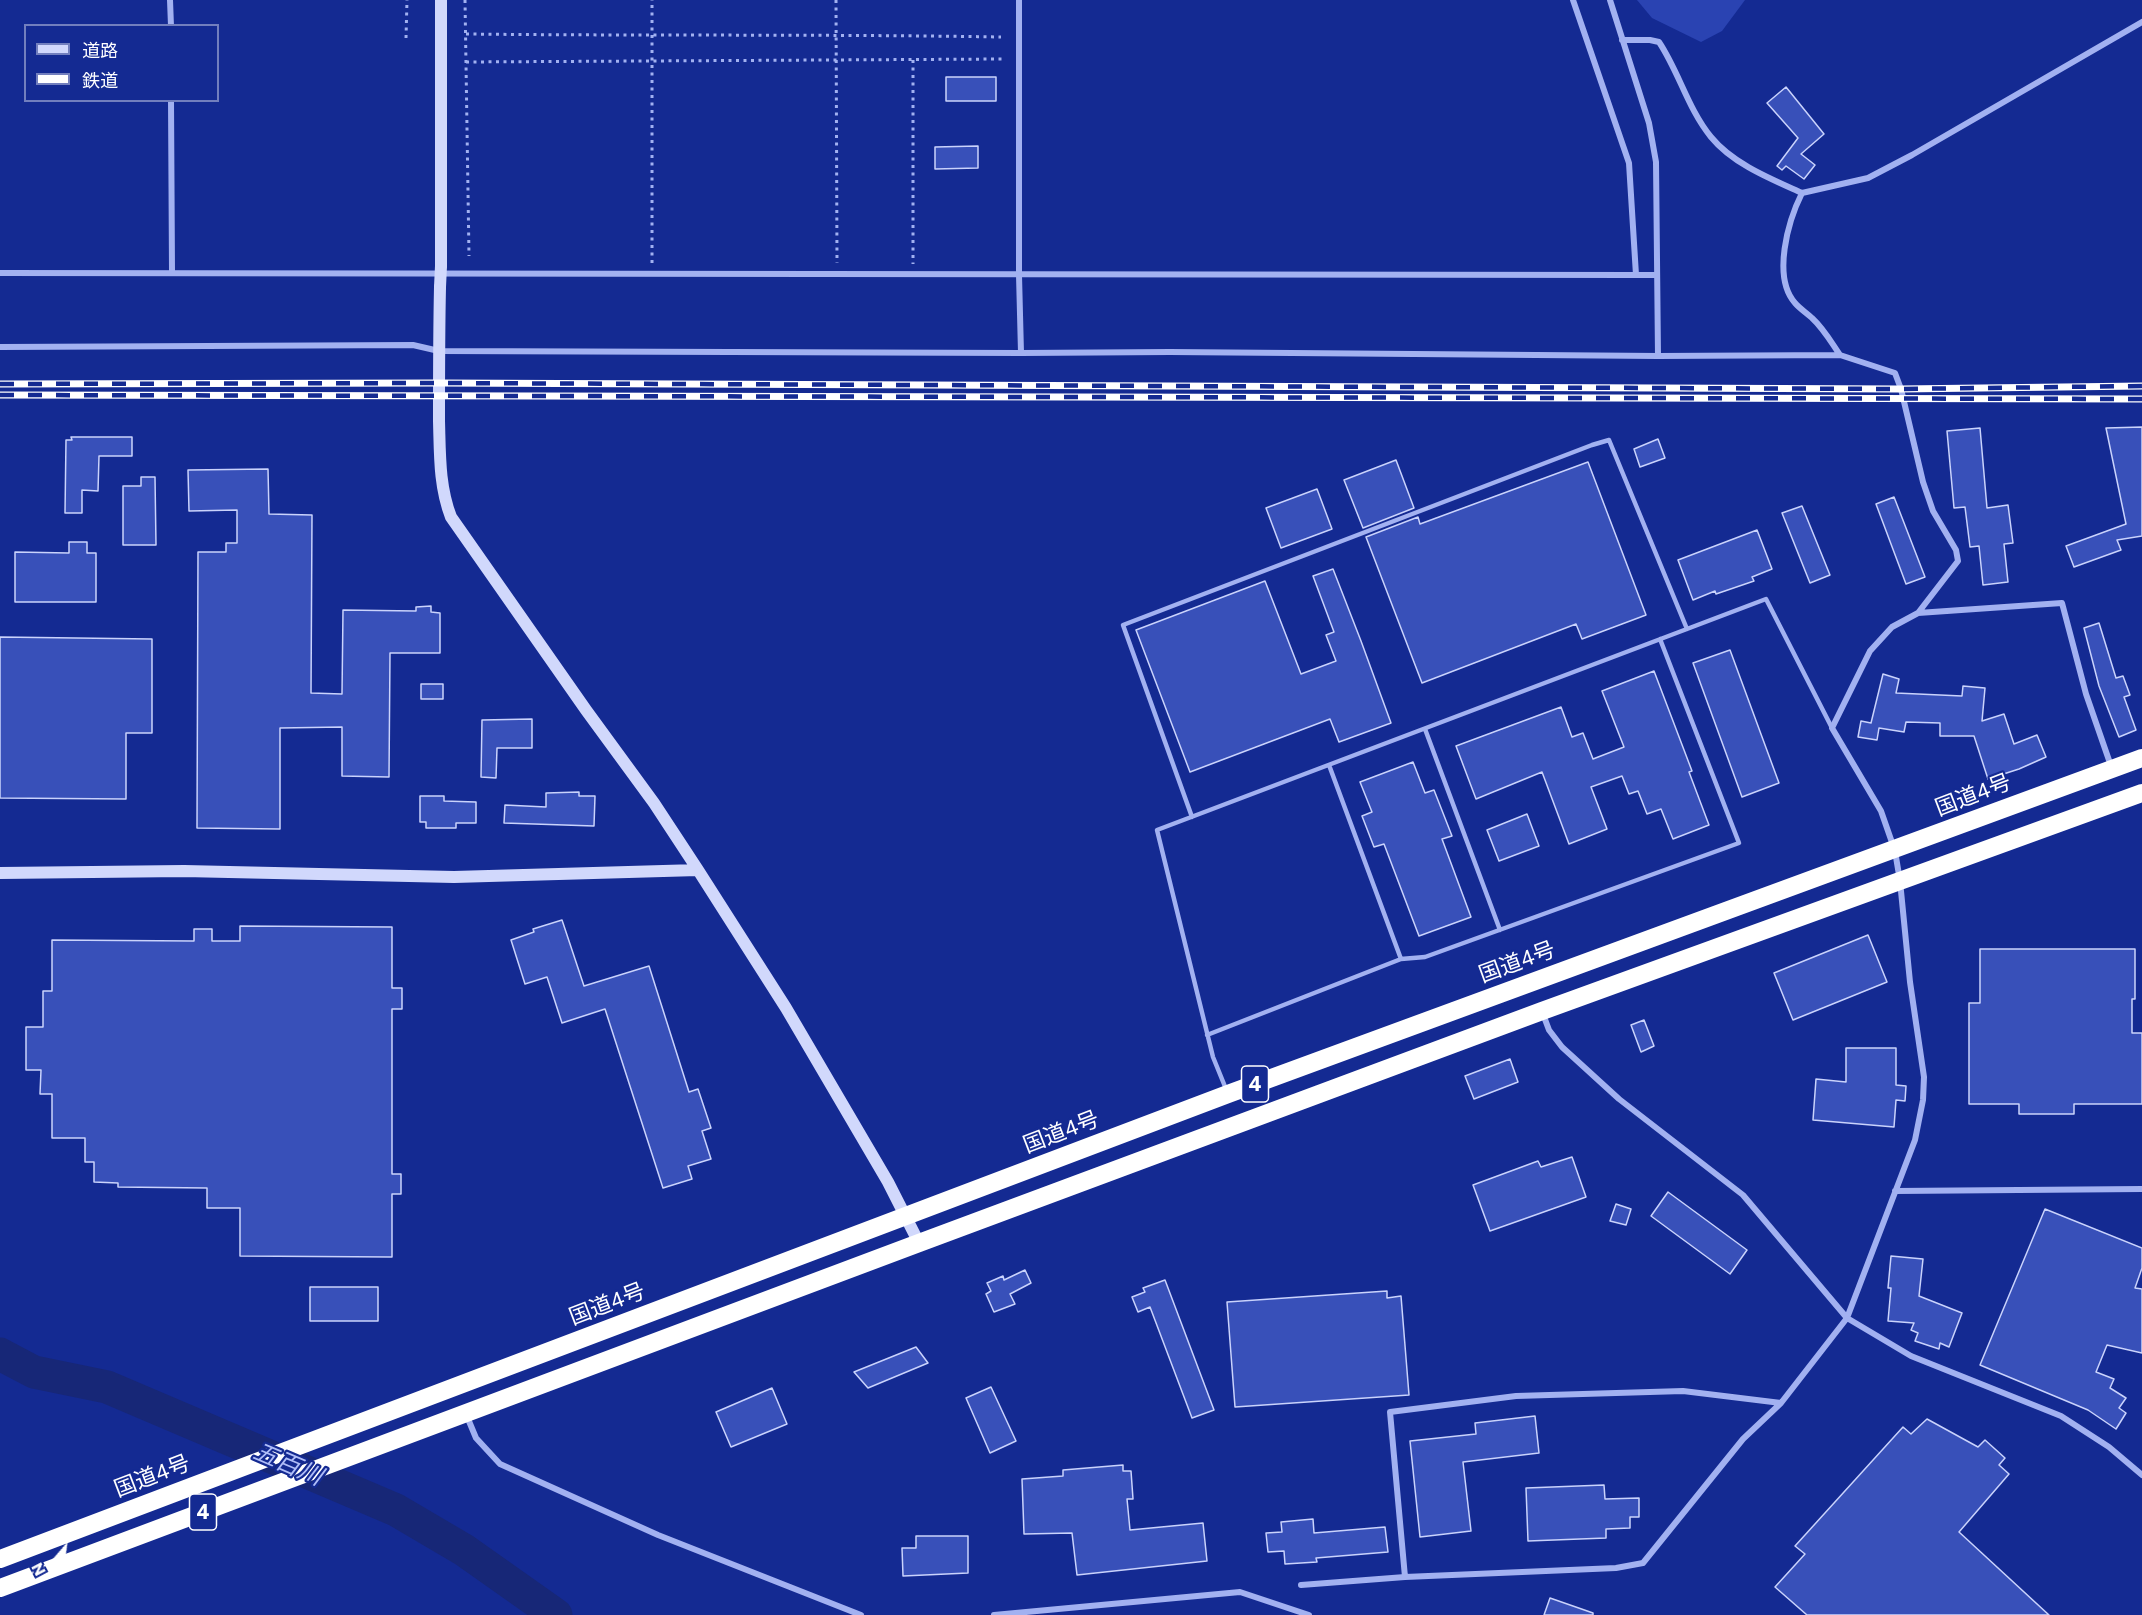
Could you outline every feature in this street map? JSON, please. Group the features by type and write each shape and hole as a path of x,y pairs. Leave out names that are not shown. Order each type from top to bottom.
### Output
{"highway":[{"name":"国道4号","path":"0,1559 1228,1094 1895,851 2142,758"},
{"name":"4","path":"0,1588 1542,1011 2142,793"}],"street":[{"path":"170,0 171,24"},
{"path":"441,0 439,351 441,483 445,502 451,517 654,803 698,870 786,1008 906,1215 919,1243"},
{"path":"1019,0 1021,353"},
{"path":"1573,0 1629,163 1636,275"},
{"path":"1610,0 1649,123 1656,162 1658,356"},
{"path":"1622,40 1659,42 1710,137 1725,151 1749,167 1802,193 1868,178 2142,22"},
{"path":"171,102 172,272"},
{"path":"1802,193 1786,233 1785,286 1794,303 1813,319 1840,355"},
{"path":"0,273 1658,275"},
{"path":"0,347 413,345 439,351 1840,355 1895,373 1901,389 1923,482 1933,511 1956,550 1958,561 1918,613 1892,627 1870,651 1833,728 1881,811 1895,851 1924,1077 1923,1100 1915,1140 1847,1318 1781,1403 1743,1439 1643,1563 1616,1568 1405,1577 1301,1585"},
{"path":"1918,613 2062,603 2086,694 2112,769"},
{"path":"0,873 184,872 454,876 698,870"},
{"path":"1542,1011 1549,1030 1562,1047 1619,1099 1743,1195 1847,1318 1911,1356 2061,1416 2109,1447 2142,1475"},
{"path":"1895,1191 2142,1189"},
{"path":"1405,1577 1390,1412 1516,1396 1683,1391 1781,1403"},
{"path":"466,1413 476,1438 500,1464 658,1534 861,1615"},
{"path":"994,1615 1240,1592 1309,1615"}],"lane":[{"path":"1192,817 1123,625 1580,449 1609,440 1687,629"},
{"path":"1228,1094 1213,1057 1157,830 1766,599 1833,728"},
{"path":"1208,1035 1401,960 1425,957 1738,843 1660,639"},
{"path":"1425,729 1500,930"},
{"path":"1329,765 1401,960"}],"path":[{"path":"406,38 407,0"},
{"path":"465,0 470,256"},
{"path":"652,0 652,274"},
{"path":"836,0 837,274"},
{"path":"466,34 652,36 836,34 1001,37"},
{"path":"466,62 836,62 1002,59"},
{"path":"913,60 913,274"}],"shaded area":[{"path":"1637,0 1745,0 1722,31 1701,42 1652,18"}],"building":[{"path":"946,77 996,77 996,101 946,101"},
{"path":"1786,87 1824,134 1801,154 1815,165 1804,179 1786,166 1782,170 1777,166 1798,138 1767,103"},
{"path":"978,146 978,168 935,169 935,147"},
{"path":"2142,427 2142,536 2117,540 2121,550 2074,567 2066,546 2126,524 2106,428"},
{"path":"1980,428 1987,508 2008,505 2013,543 2004,544 2008,582 1983,585 1979,546 1970,547 1965,507 1954,508 1947,431"},
{"path":"71,437 132,437 132,456 99,456 98,491 82,490 82,513 65,513 66,440 72,440"},
{"path":"1658,439 1665,458 1640,467 1634,449"},
{"path":"1396,460 1414,508 1363,528 1344,480"},
{"path":"1588,462 1646,615 1582,639 1576,624 1422,683 1366,537 1418,517 1420,524"},
{"path":"268,469 269,514 312,515 311,693 342,694 343,610 416,611 416,607 431,606 431,612 440,613 440,653 390,653 389,777 342,776 342,727 280,728 280,829 197,828 198,552 226,552 226,543 237,543 237,510 189,511 188,470"},
{"path":"141,477 155,477 156,545 123,545 123,486 141,486"},
{"path":"1317,489 1332,529 1281,548 1266,508"},
{"path":"1894,497 1925,577 1906,584 1876,504"},
{"path":"1802,506 1830,575 1810,583 1782,513"},
{"path":"1757,530 1772,569 1752,577 1754,581 1716,594 1715,591 1693,600 1678,560"},
{"path":"69,542 87,542 87,553 96,553 96,602 15,602 15,552 69,553"},
{"path":"1333,569 1391,723 1339,742 1330,719 1190,772 1136,630 1265,581 1301,674 1336,661 1326,635 1334,632 1313,576"},
{"path":"2099,623 2116,678 2123,676 2130,695 2124,697 2136,730 2119,737 2099,686 2084,628"},
{"path":"0,637 152,639 152,733 126,733 126,799 0,798"},
{"path":"1730,650 1779,783 1742,797 1693,663"},
{"path":"1654,671 1692,771 1689,772 1709,825 1673,839 1661,809 1647,814 1638,791 1629,794 1622,776 1591,787 1607,829 1569,844 1542,772 1476,799 1456,746 1561,707 1572,737 1583,733 1593,759 1624,747 1602,691"},
{"path":"1883,674 1899,679 1896,693 1962,696 1963,686 1985,688 1982,721 2004,714 2014,744 2037,735 2046,757 1988,779 1974,736 1940,736 1940,723 1906,722 1904,732 1879,728 1877,740 1858,737 1861,721 1871,723"},
{"path":"421,684 443,684 443,699 421,699"},
{"path":"532,719 532,748 497,748 496,778 481,777 482,720"},
{"path":"1413,762 1425,793 1434,790 1452,836 1442,839 1471,917 1419,936 1384,844 1374,847 1362,816 1372,812 1360,782"},
{"path":"579,792 579,796 595,796 594,826 504,823 505,805 546,807 546,793"},
{"path":"420,796 444,796 444,801 476,802 476,823 456,823 456,828 426,828 426,822 420,822"},
{"path":"1527,814 1539,846 1499,861 1487,830"},
{"path":"562,920 584,986 649,966 689,1092 698,1089 711,1128 702,1131 711,1159 688,1166 692,1179 663,1188 605,1009 562,1023 547,977 525,984 511,940 534,932 533,929"},
{"path":"240,926 392,927 392,988 402,988 402,1009 392,1009 392,1174 401,1174 401,1194 392,1194 392,1257 240,1256 240,1208 207,1208 207,1188 118,1187 118,1183 94,1182 94,1162 85,1162 85,1138 52,1138 52,1094 40,1094 41,1070 26,1070 26,1027 43,1027 43,991 52,991 52,940 194,941 194,929 212,929 212,941 240,941"},
{"path":"1868,935 1887,982 1793,1020 1774,973"},
{"path":"1980,949 2135,949 2132,1033 2142,1033 2142,1104 2074,1104 2074,1114 2019,1114 2019,1104 1969,1104 1969,1003 1980,1003"},
{"path":"1644,1020 1654,1046 1641,1052 1631,1025"},
{"path":"1846,1048 1896,1048 1896,1085 1906,1086 1905,1101 1896,1100 1894,1127 1813,1120 1816,1079 1846,1082"},
{"path":"1510,1059 1518,1082 1474,1099 1465,1076"},
{"path":"1572,1157 1586,1197 1490,1231 1473,1185 1538,1161 1541,1167"},
{"path":"1668,1192 1747,1250 1730,1274 1651,1216"},
{"path":"1616,1204 1631,1209 1626,1225 1610,1221"},
{"path":"2045,1209 2142,1248 2142,1268 2135,1288 2142,1289 2142,1353 2107,1345 2096,1372 2114,1379 2110,1388 2126,1398 2119,1408 2126,1413 2116,1429 2088,1410 1980,1365"},
{"path":"1891,1256 1923,1259 1919,1296 1962,1313 1949,1347 1940,1343 1939,1349 1915,1341 1918,1333 1911,1330 1914,1323 1888,1321"},
{"path":"1025,1270 1031,1283 1010,1294 1015,1304 994,1312 986,1294 991,1291 987,1283 1003,1276 1004,1280"},
{"path":"1165,1280 1214,1410 1192,1418 1150,1307 1138,1312 1132,1297 1145,1292 1143,1288"},
{"path":"310,1287 378,1287 378,1321 310,1321"},
{"path":"1387,1291 1387,1298 1401,1296 1409,1395 1235,1407 1227,1302"},
{"path":"916,1347 928,1363 868,1388 854,1372"},
{"path":"991,1387 1016,1441 990,1453 966,1398"},
{"path":"772,1388 787,1424 731,1447 716,1412"},
{"path":"1535,1416 1539,1453 1463,1462 1471,1531 1420,1537 1410,1441 1476,1434 1475,1423"},
{"path":"1927,1419 1978,1447 1985,1440 2005,1458 1999,1465 2009,1474 1959,1532 2049,1615 1807,1615 1775,1587 1805,1554 1795,1546 1903,1427 1911,1434"},
{"path":"1123,1465 1123,1471 1131,1471 1133,1499 1127,1499 1130,1530 1203,1523 1207,1561 1077,1575 1072,1533 1024,1534 1022,1479 1063,1476 1063,1470"},
{"path":"1604,1485 1605,1499 1639,1498 1639,1517 1630,1517 1630,1528 1606,1529 1606,1538 1528,1541 1526,1488"},
{"path":"1313,1519 1314,1533 1385,1527 1388,1552 1316,1558 1317,1562 1285,1564 1284,1551 1268,1552 1266,1533 1282,1532 1281,1522"},
{"path":"916,1536 968,1536 968,1573 903,1576 902,1548 916,1548"},
{"path":"1550,1598 1593,1613 1593,1615 1544,1615"}],"waterway":[{"name":"五百川","path":"0,1354 34,1372 107,1387 396,1510 464,1550 556,1615"}],"railway":[{"path":"0,384 438,383 1901,389 2142,386"},
{"path":"0,395 2142,399"}]}
